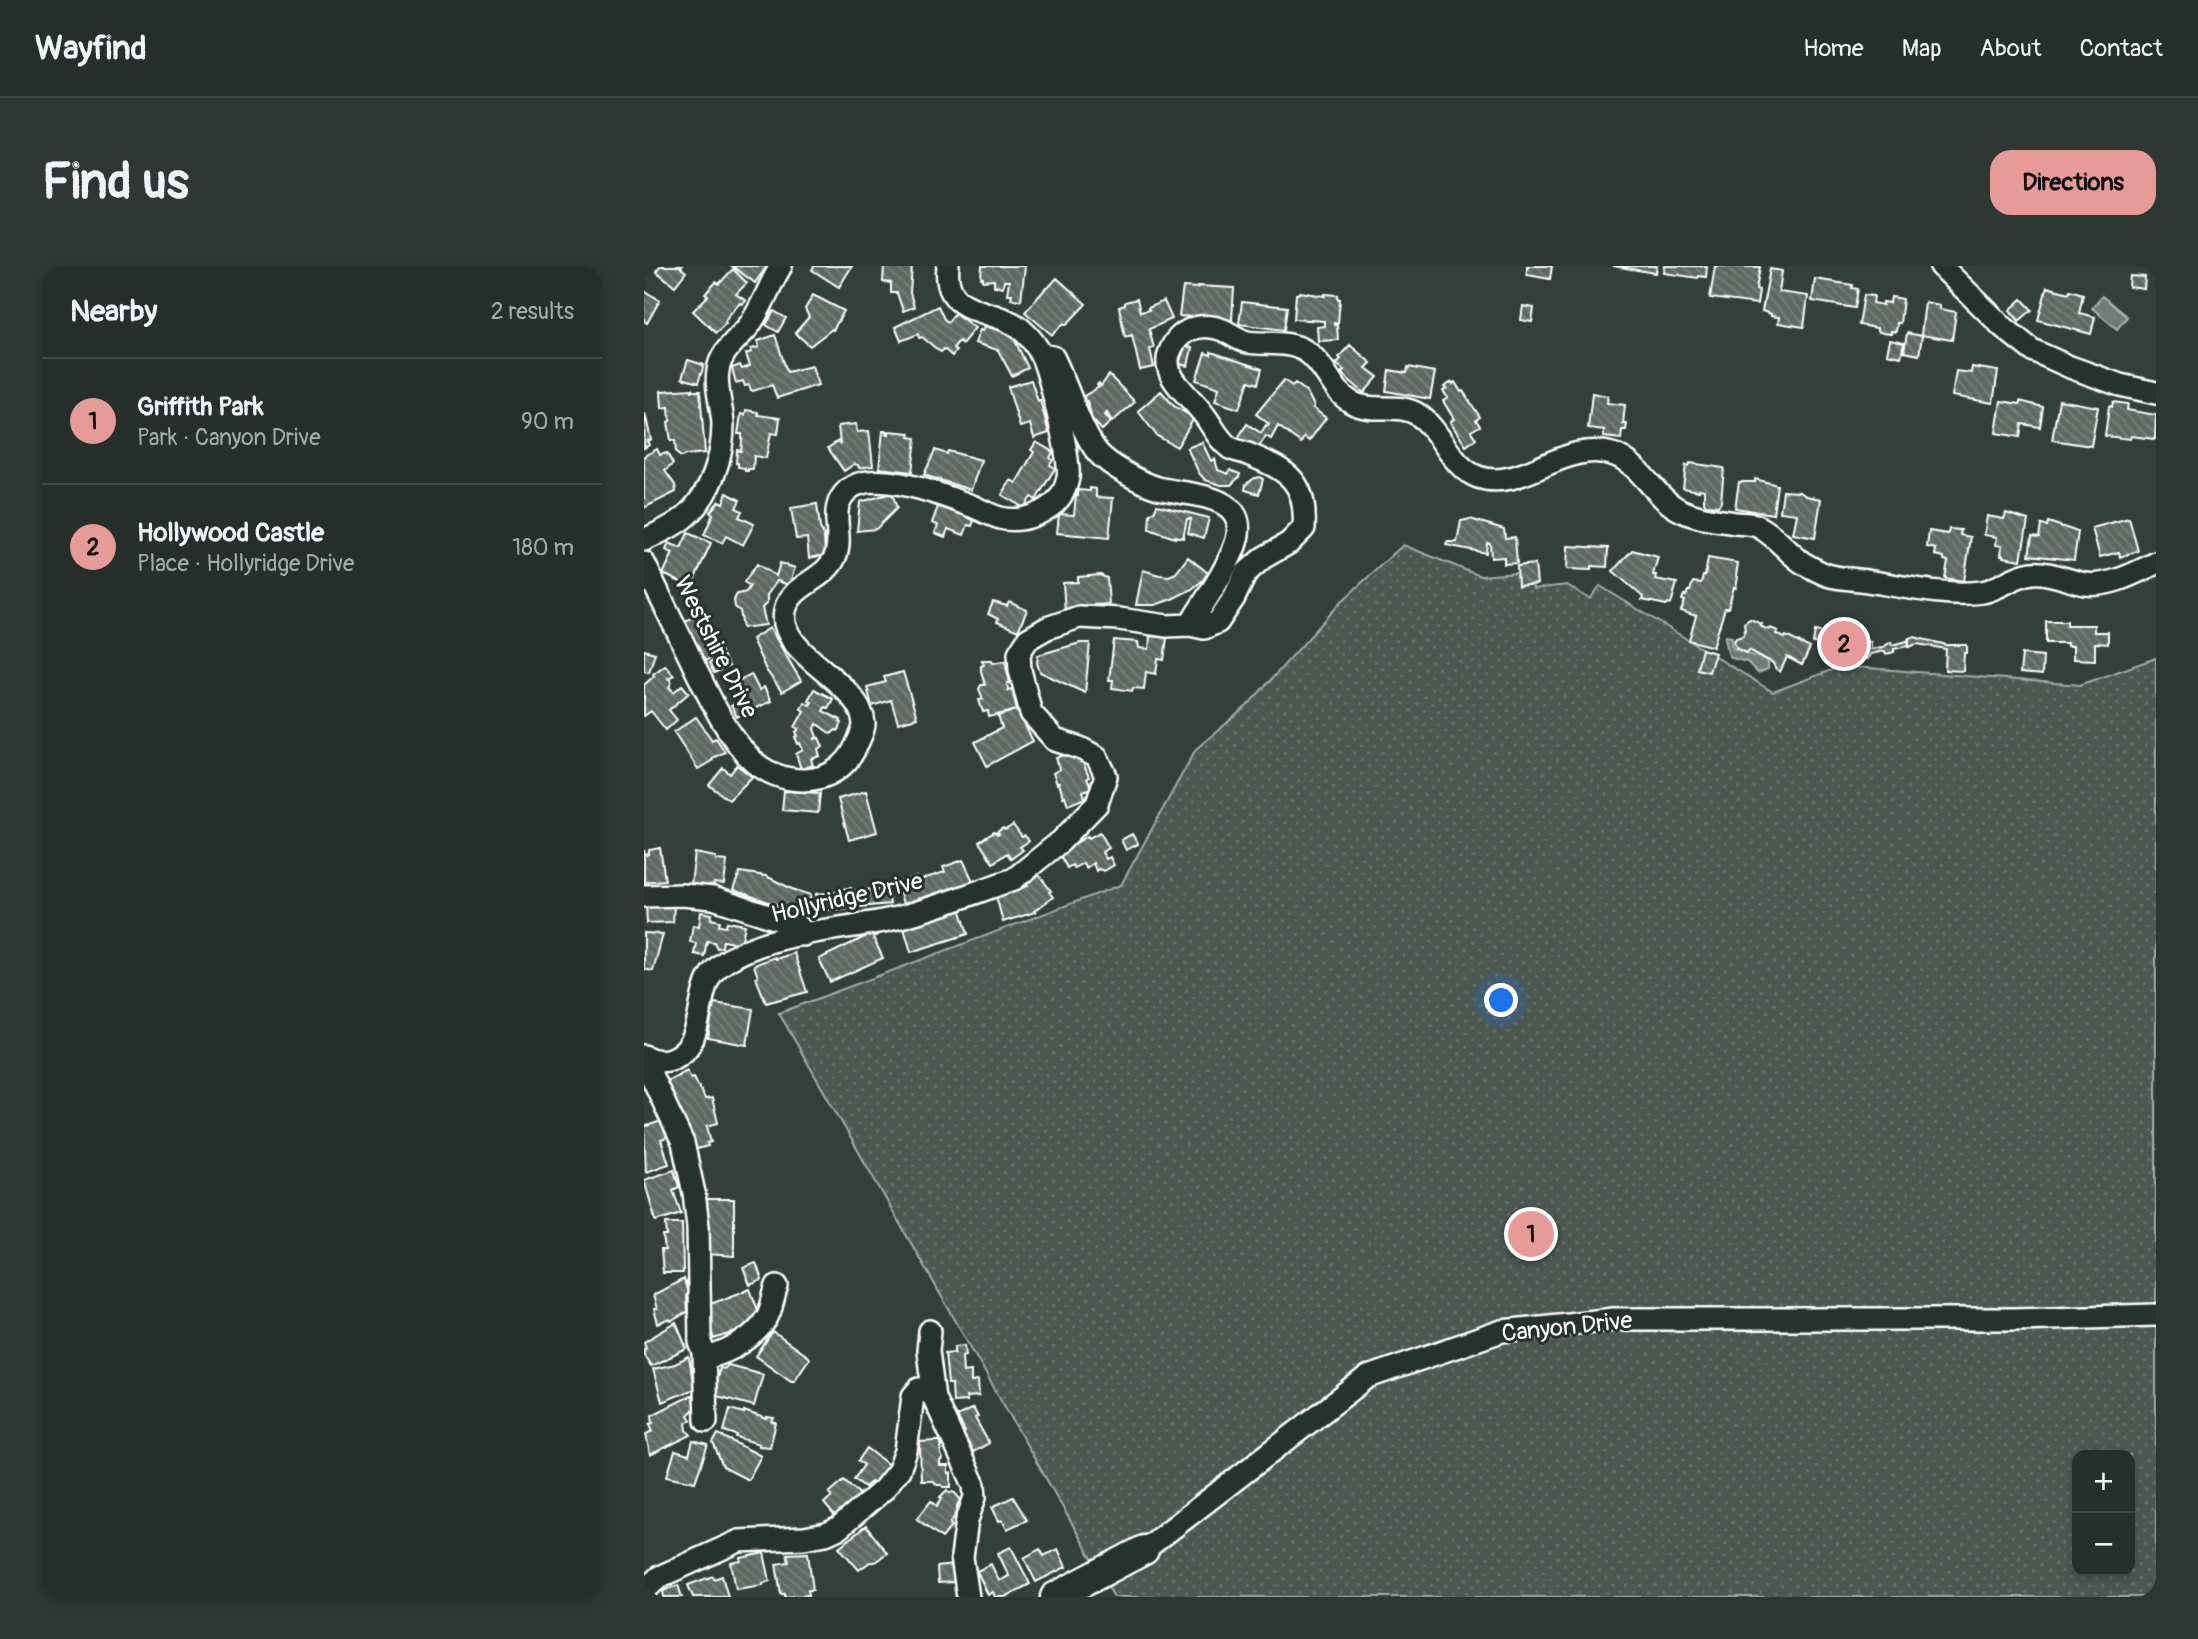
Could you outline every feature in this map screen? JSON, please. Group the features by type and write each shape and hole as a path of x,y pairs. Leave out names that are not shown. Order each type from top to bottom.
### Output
{"street":[{"path":"644,540 685,518 698,504 709,485 719,460 723,426 718,370 726,351 760,308 781,266"},
{"name":"Westshire Drive","path":"644,563 717,712 736,743 753,762 778,776 807,780 827,777 843,767 853,754 864,724 859,708 796,644 786,629 784,612 790,597 824,574 831,565 838,544 835,514 840,499 849,488 866,481 884,481 940,495 1000,518 1016,520 1036,516 1054,505 1065,492 1069,474 1058,415 1042,355 1019,327 970,309 955,296 947,279 948,266"},
{"path":"1941,266 2003,327 2032,350 2120,385 2156,393"},
{"name":"Hollyridge Drive","path":"647,1058 666,1061 680,1056 691,1044 708,979 718,966 738,953 762,944 803,935 898,918 1014,879 1061,841 1097,804 1106,776 1097,757 1055,740 1031,713 1020,670 1019,653 1028,639 1046,628 1079,617 1204,628 1218,622 1234,598 1245,573 1263,558 1289,543 1304,528 1305,511 1300,488 1287,473 1231,448 1173,378 1168,361 1170,351 1176,340 1191,327 1208,326 1245,341 1298,346 1311,355 1338,393 1354,404 1367,408 1396,408 1413,412 1431,425 1461,466 1477,477 1497,480 1517,477 1568,455 1612,454 1627,461 1654,490 1680,510 1708,519 1759,526 1801,562 1827,575 1901,587 1963,593 1986,591 2022,574 2039,572 2089,585 2114,581 2156,563"},
{"path":"1042,355 1052,357 1098,453 1118,469 1156,488 1216,499 1233,512 1239,524 1235,546 1190,625"},
{"path":"644,895 713,898 793,923 803,935"},
{"path":"647,1058 651,1075 683,1143 694,1193 698,1226 700,1342 704,1353 706,1422"},
{"path":"704,1353 710,1357 726,1352 751,1336 767,1318 776,1286"},
{"name":"Canyon Drive","path":"1055,1597 1144,1550 1368,1377 1502,1331 1614,1320 2015,1319 2156,1315"},
{"path":"930,1331 928,1352 934,1398"},
{"path":"644,1591 659,1577 739,1541 804,1538 826,1534 839,1528 883,1490 899,1469 906,1451 913,1396 919,1389 927,1390 934,1398 974,1485 975,1497 967,1520 962,1557 968,1597"}],"shaded area":[{"path":"1403,545 1480,576 1530,572 1533,589 1567,585 1590,599 1600,586 1773,692 1842,666 2080,685 2156,658 2156,1597 1114,1597 779,1013 1121,885 1196,749 1247,706 1341,602"}],"water":[{"path":"2102,296 2127,317 2117,329 2092,308"},
{"path":"1726,636 1732,637 1731,644 1734,649 1766,660 1768,669 1758,673 1747,662 1731,658"}],"building":[{"path":"660,266 682,266 686,272 675,286 656,271"},
{"path":"732,266 767,266 755,283"},
{"path":"814,266 852,266 839,287 812,270"},
{"path":"884,266 912,266 910,293 914,307 903,311 897,293 891,293 891,283 883,282"},
{"path":"982,266 1025,266 1021,300 1011,299 1012,294 1007,294 1009,281 1004,281 1003,287 994,286 994,280 983,281"},
{"path":"1527,266 1552,266 1550,279 1527,275"},
{"path":"1613,266 1657,266 1656,273"},
{"path":"1665,266 1707,266 1706,277 1664,273"},
{"path":"1715,266 1760,267 1756,289 1759,290 1757,304 1710,298"},
{"path":"733,269 747,283 736,294 746,301 740,303 716,333 693,311 708,296 705,294 716,282 719,284"},
{"path":"1770,269 1782,271 1779,292 1808,296 1804,327 1778,323 1779,317 1762,311"},
{"path":"2130,276 2145,277 2144,289 2129,287"},
{"path":"1057,278 1086,304 1052,335 1025,312"},
{"path":"1815,279 1853,285 1852,288 1858,289 1855,308 1812,301"},
{"path":"1183,287 1234,288 1232,320 1179,316"},
{"path":"2047,287 2083,294 2079,313 2095,317 2091,334 2038,320"},
{"path":"644,291 660,300 647,323 644,321"},
{"path":"1296,294 1338,295 1338,323 1334,325 1337,325 1338,340 1318,341 1317,327 1324,326 1324,321 1294,319"},
{"path":"813,295 844,311 833,330 810,346 795,333 809,317 805,309"},
{"path":"1864,295 1874,296 1873,303 1883,305 1883,302 1890,303 1891,297 1903,299 1896,332 1883,333 1877,331 1877,328 1859,325"},
{"path":"1137,299 1140,312 1164,301 1172,319 1149,329 1154,348 1150,349 1154,367 1140,370 1132,335 1125,337 1119,307 1125,305 1125,302"},
{"path":"2022,299 2032,310 2019,321 2010,310"},
{"path":"1242,302 1287,307 1284,330 1239,324"},
{"path":"1925,302 1956,312 1952,340 1921,335"},
{"path":"938,306 948,322 955,313 975,328 962,344 959,341 953,348 956,351 952,356 944,349 939,351 922,337 919,338 918,334 901,341 895,327"},
{"path":"1523,306 1534,308 1532,322 1521,320"},
{"path":"774,311 786,318 778,332 766,325"},
{"path":"985,326 1012,334 1028,368 1012,376 998,350 975,343 980,330 983,331"},
{"path":"1907,333 1922,336 1919,355 1904,352"},
{"path":"775,335 787,372 812,366 818,385 777,398 772,385 753,391 749,385 745,386 743,381 736,383 732,368 750,366 746,354 759,347 758,341"},
{"path":"1890,340 1904,343 1901,357 1887,354"},
{"path":"1350,345 1371,363 1366,368 1378,377 1364,393 1341,373 1344,370 1336,364"},
{"path":"1185,346 1192,348 1188,366 1179,364"},
{"path":"1211,352 1262,369 1258,384 1249,381 1239,409 1215,401 1219,388 1196,380 1205,353 1211,355"},
{"path":"688,360 704,365 698,383 682,378"},
{"path":"1408,367 1435,372 1430,399 1386,391 1389,370 1407,373"},
{"path":"1972,367 1998,371 1993,403 1952,396 1956,371 1971,373"},
{"path":"1109,375 1135,402 1112,422 1107,413 1105,415 1111,422 1102,430 1089,416 1091,415 1084,396 1099,387 1099,383 1101,386"},
{"path":"1031,380 1049,433 1034,438 1030,424 1020,427 1008,387"},
{"path":"1284,380 1292,386 1295,383 1307,392 1313,408 1326,418 1309,441 1304,437 1301,443 1278,426 1271,439 1266,436 1257,450 1238,438 1247,424 1261,433 1266,425 1268,426 1269,424 1256,414"},
{"path":"1452,382 1463,391 1480,417 1476,420 1480,426 1471,431 1476,439 1466,446 1450,422 1454,419 1443,401 1448,398 1443,391 1446,389 1444,387"},
{"path":"661,391 700,391 705,453 681,457 676,453 675,440 671,441 669,407 662,408"},
{"path":"1161,391 1174,406 1194,418 1177,447 1157,436 1138,411"},
{"path":"1592,393 1608,396 1607,403 1625,405 1623,424 1627,424 1626,430 1622,430 1621,439 1604,437 1604,430 1588,428"},
{"path":"2059,400 2098,407 2091,446 2052,440"},
{"path":"2001,401 2020,404 2020,401 2043,407 2040,427 2022,424 2020,437 1996,433"},
{"path":"2113,402 2128,404 2127,410 2156,415 2155,439 2105,436 2109,406 2112,407"},
{"path":"746,410 758,412 758,415 780,418 778,434 771,433 766,458 754,456 753,469 748,471 738,467 736,463 737,450 741,451 742,442 742,434 738,434 741,414 745,415"},
{"path":"645,413 651,440 647,441 649,445 644,448"},
{"path":"856,424 857,432 869,431 873,466 859,468 854,464 844,471 828,448 838,441 840,443 838,426"},
{"path":"883,431 887,431 886,434 889,434 889,431 910,433 909,437 916,438 912,472 879,468"},
{"path":"1036,442 1053,452 1050,465 1055,468 1036,500 1031,497 1024,508 1002,495 1011,480 1016,483 1034,452 1031,450"},
{"path":"1202,442 1211,461 1215,459 1218,470 1228,474 1230,470 1240,474 1231,485 1205,480 1199,473 1187,448"},
{"path":"657,449 660,455 667,453 673,464 665,471 675,485 676,492 644,508 644,456"},
{"path":"935,450 981,460 971,490 924,475"},
{"path":"1690,463 1724,468 1721,502 1718,506 1706,505 1704,490 1683,488 1686,465 1689,466"},
{"path":"1259,477 1263,479 1259,494 1245,490 1246,484"},
{"path":"1755,479 1777,485 1773,514 1735,508 1739,482 1755,482"},
{"path":"1090,488 1096,489 1096,497 1113,498 1109,538 1057,533 1059,514 1074,515 1078,490 1090,491"},
{"path":"1783,491 1800,492 1821,499 1815,538 1793,534 1797,514 1780,512"},
{"path":"727,493 740,500 736,508 742,511 739,517 754,524 743,545 726,536 722,543 704,535 713,514 710,512 719,501 723,503"},
{"path":"892,493 897,508 876,529 857,531 860,502"},
{"path":"817,504 820,528 824,535 825,555 809,558 807,538 796,539 791,508"},
{"path":"939,504 975,518 964,535 948,529 945,537 935,533 938,525 932,523"},
{"path":"1157,505 1209,518 1204,538 1188,533 1191,519 1187,519 1183,538 1149,529 1150,514"},
{"path":"2006,513 2028,520 2021,560 2003,557 2002,546 1996,545 1997,537 1984,535 1987,516 2004,519"},
{"path":"2129,518 2138,551 2120,557 2119,552 2100,557 2092,528"},
{"path":"1470,519 1504,529 1505,538 1515,537 1517,563 1504,564 1504,557 1491,558 1490,543 1487,543 1486,553 1446,545 1447,542 1457,542 1461,521"},
{"path":"2048,522 2078,532 2074,560 2029,555 2032,536 2039,537 2041,525 2047,526"},
{"path":"1949,529 1961,530 1960,535 1971,537 1964,581 1945,578 1948,561 1935,555 1936,549 1927,547 1929,531 1948,534"},
{"path":"688,533 711,543 691,587 663,574 673,553 666,550 669,543 681,548"},
{"path":"1568,546 1608,548 1607,567 1591,566 1591,570 1567,569"},
{"path":"1632,550 1658,557 1653,575 1656,575 1655,579 1677,583 1671,604 1642,600 1643,597 1613,571"},
{"path":"1188,557 1208,573 1202,581 1172,599 1155,605 1136,605 1143,570 1169,576 1176,573"},
{"path":"1708,558 1738,563 1736,588 1734,587 1728,608 1725,608 1713,647 1689,640 1696,616 1681,611 1684,595 1690,591 1693,582 1701,583 1705,576"},
{"path":"780,563 795,568 789,585 777,581 767,595 767,603 762,608 766,625 743,628 740,611 735,607 737,594 746,592 750,586 744,582 757,564 776,576"},
{"path":"1535,564 1537,584 1518,586 1517,566"},
{"path":"1100,575 1107,578 1109,604 1082,606 1083,610 1065,612 1063,583 1078,582 1078,577"},
{"path":"993,602 1007,606 1009,602 1027,610 1018,631 997,622 998,619 988,614"},
{"path":"700,613 721,652 703,662 682,623"},
{"path":"1750,619 1769,630 1778,631 1776,634 1810,648 1802,665 1787,657 1780,672 1773,663 1749,650 1747,653 1736,648 1734,641 1743,636 1744,623"},
{"path":"2046,621 2067,621 2067,625 2094,625 2094,632 2108,632 2108,644 2095,643 2095,660 2073,659 2073,646 2067,646 2067,643 2046,643"},
{"path":"770,628 801,681 782,692 766,670 752,639"},
{"path":"1831,628 1837,629 1839,636 1853,639 1858,633 1863,634 1865,641 1871,642 1871,649 1891,642 1892,645 1907,641 1909,638 1908,646 1886,654 1885,651 1870,654 1868,659 1849,655 1848,658 1837,656 1838,654 1818,650 1819,644 1813,643 1815,631 1827,633"},
{"path":"1150,636 1167,638 1164,660 1158,659 1156,674 1146,672 1144,689 1133,688 1132,691 1112,688 1113,680 1109,680 1114,640 1138,642 1139,648 1149,649"},
{"path":"1909,638 1947,645 1967,645 1963,671 1945,670 1946,649 1917,644 1909,647"},
{"path":"1080,643 1090,643 1085,693 1040,672 1037,663 1038,655"},
{"path":"1702,649 1715,653 1709,672 1697,669"},
{"path":"644,650 655,653 649,672 644,671"},
{"path":"2022,654 2043,656 2042,675 2020,673"},
{"path":"723,656 729,666 714,673 709,663"},
{"path":"982,660 992,660 993,663 1005,661 1010,683 1007,683 1008,690 1012,689 1017,710 989,717 988,711 983,712 979,700 983,699 979,689 981,685 985,685 981,671 981,666 984,665"},
{"path":"665,665 674,675 668,678 672,682 669,687 674,692 682,685 689,693 669,710 677,720 666,730 651,711 644,716 644,685"},
{"path":"903,672 917,718 898,723 891,700 872,706 867,687 886,682 884,677"},
{"path":"751,674 759,690 764,687 771,701 737,717 731,706 740,701 737,694 741,691 736,682"},
{"path":"814,689 833,699 823,711 842,723 838,731 831,734 817,724 814,729 817,737 814,739 819,738 823,747 818,749 820,756 811,759 813,765 801,769 796,754 803,750 795,737 798,736 796,732 799,729 795,727 804,711 801,709 804,702 810,705 812,702 808,700"},
{"path":"1017,710 1033,741 987,766 975,742 1002,728 998,716"},
{"path":"696,717 712,740 716,738 725,752 698,769 674,732"},
{"path":"1072,752 1074,759 1080,757 1082,760 1091,788 1083,791 1085,798 1068,805 1053,773 1060,769 1056,758"},
{"path":"737,765 752,777 729,800 709,785 723,768 730,774"},
{"path":"784,791 820,793 818,813 782,810"},
{"path":"866,791 877,832 849,840 838,799"},
{"path":"1013,825 1022,837 1025,836 1029,841 1020,847 1023,850 1011,859 1007,853 993,863 979,842 994,832 997,835 1003,828 1005,830"},
{"path":"1100,832 1109,848 1102,852 1106,859 1110,857 1114,865 1104,871 1096,871 1093,863 1086,868 1083,863 1067,868 1059,853"},
{"path":"1132,834 1138,844 1126,850 1121,840"},
{"path":"660,848 665,880 644,882 644,850 645,855 649,854 649,850"},
{"path":"695,853 727,861 724,884 714,883 713,887 691,884"},
{"path":"963,860 973,881 903,904 897,883 916,877 917,881 945,872 943,867"},
{"path":"740,872 766,876 811,895 805,914 733,890"},
{"path":"1039,875 1053,897 1035,912 1003,922 996,896 1028,886 1026,884"},
{"path":"851,888 851,891 888,888 890,904 818,911 816,894"},
{"path":"646,905 674,905 673,922 647,923"},
{"path":"960,908 968,934 911,952 903,925"},
{"path":"701,912 712,914 711,919 720,921 719,926 726,927 727,922 745,925 741,944 723,941 722,947 717,948 714,942 707,941 704,956 694,954 696,943 690,942 693,925 699,926"},
{"path":"875,932 877,935 873,937 883,958 830,982 819,959"},
{"path":"644,933 663,934 653,971 644,969"},
{"path":"794,953 807,992 766,1003 754,965"},
{"path":"714,1003 753,1009 747,1045 708,1038"},
{"path":"687,1070 691,1078 694,1077 705,1099 712,1098 718,1123 707,1126 711,1142 707,1143 708,1146 696,1149 688,1140 680,1112 665,1082"},
{"path":"661,1121 667,1138 661,1140 669,1164 646,1172 644,1127"},
{"path":"674,1170 679,1187 673,1190 681,1213 656,1221 644,1180"},
{"path":"705,1199 734,1199 734,1256 706,1254"},
{"path":"666,1223 682,1223 683,1273 663,1273 661,1250 665,1250 663,1236 667,1236"},
{"path":"756,1263 762,1280 750,1285 743,1268"},
{"path":"684,1279 688,1294 687,1312 672,1321 658,1324 653,1295"},
{"path":"750,1289 759,1313 739,1331 714,1339 707,1322 711,1321 708,1305"},
{"path":"676,1323 687,1349 651,1366 644,1355 644,1342"},
{"path":"773,1332 809,1359 794,1381 756,1356"},
{"path":"965,1345 966,1355 962,1356 963,1372 971,1371 971,1382 978,1381 979,1396 966,1397 967,1401 953,1402 945,1353 955,1352 955,1346"},
{"path":"689,1357 694,1389 662,1402 653,1369 675,1364"},
{"path":"728,1365 763,1374 754,1406 717,1396 717,1392 713,1391 720,1368 724,1369"},
{"path":"692,1395 695,1408 688,1415 691,1420 686,1423 691,1435 650,1455 646,1434 653,1431 650,1424 653,1423 652,1415"},
{"path":"973,1408 978,1417 975,1418 989,1443 973,1452 957,1416"},
{"path":"730,1409 767,1419 774,1418 772,1422 776,1423 770,1447 759,1446 724,1431"},
{"path":"718,1434 761,1456 748,1480 723,1467 713,1443"},
{"path":"693,1441 708,1445 695,1482 667,1476 675,1451 689,1455"},
{"path":"941,1441 943,1459 940,1466 948,1466 951,1487 937,1485 933,1481 921,1481 920,1442"},
{"path":"867,1448 890,1466 875,1485 871,1482 865,1487 854,1479 864,1465 858,1461"},
{"path":"844,1480 863,1497 837,1519 824,1503 832,1496 829,1493"},
{"path":"947,1490 951,1493 953,1491 961,1500 950,1524 952,1526 942,1538 917,1519 931,1501 937,1506 942,1498 940,1497"},
{"path":"1013,1497 1027,1520 1007,1529 1002,1520 999,1521 992,1507"},
{"path":"866,1526 887,1553 859,1570 839,1547"},
{"path":"1011,1547 1030,1584 1005,1597 995,1597 993,1592 988,1595 977,1571 991,1564 999,1581 1009,1576 998,1553"},
{"path":"1040,1549 1044,1556 1058,1549 1066,1567 1036,1582 1024,1558"},
{"path":"764,1553 770,1581 763,1585 736,1589 731,1563"},
{"path":"808,1553 813,1590 808,1590 809,1595 785,1597 785,1594 781,1594 776,1564 789,1562 787,1554"},
{"path":"953,1565 955,1582 938,1583 937,1567"},
{"path":"713,1576 714,1579 722,1576 728,1597 693,1597 688,1585"},
{"path":"678,1585 682,1597 664,1597 663,1591"}],"place":[{"name":"Hollywood Castle","path":"1844,644"},
{"name":"Griffith Park","path":"1531,1234"}]}
